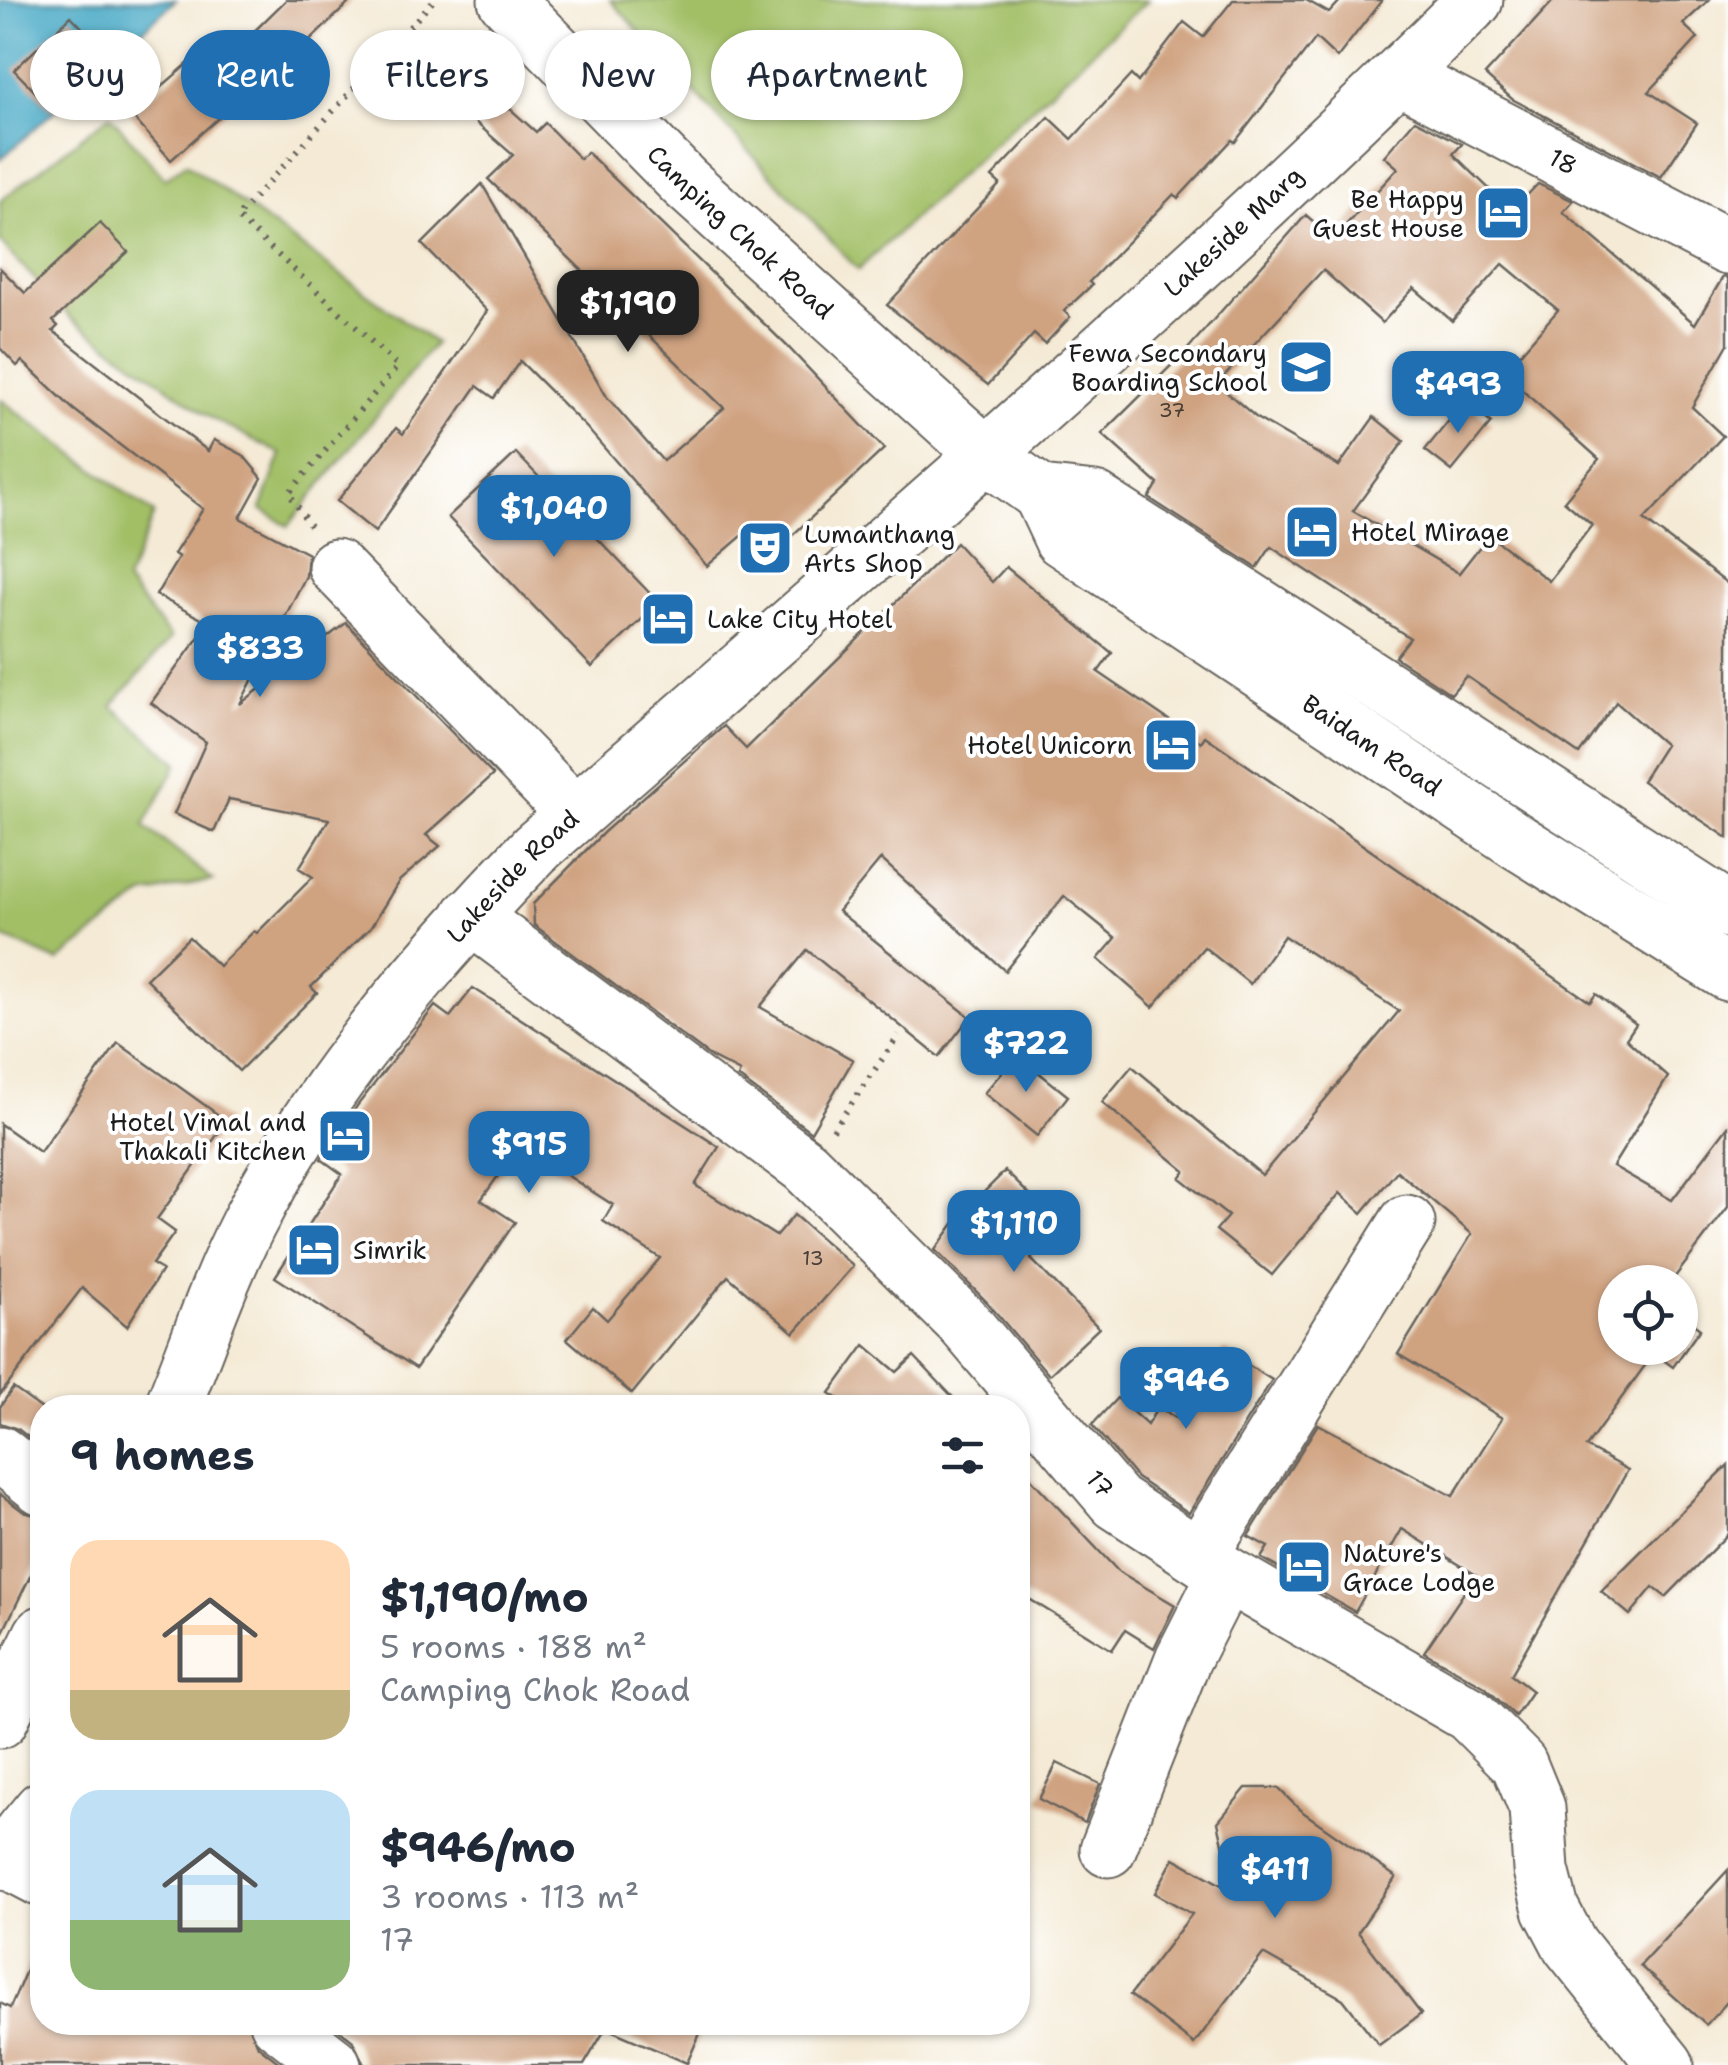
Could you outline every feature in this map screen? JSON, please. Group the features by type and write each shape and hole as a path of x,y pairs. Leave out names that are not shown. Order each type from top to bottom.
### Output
{"street":[{"name":"Camping Chok Road","path":"506,0 684,182 986,455"},
{"name":"Lakeside Marg","path":"986,455 1399,76 1476,0"},
{"name":"18","path":"1399,76 1728,247"},
{"name":"Baidam Road","path":"986,455 1041,494 1095,500 1728,910"},
{"name":"Lakeside Road","path":"177,1395 248,1224 282,1166 366,1046 470,916 575,814 986,455"},
{"name":"Baidam Road","path":"1041,494 1062,539 1518,842 1728,973"},
{"path":"336,567 575,814"},
{"name":"17","path":"470,916 805,1166 963,1322 1025,1395"},
{"path":"1108,1849 1183,1659 1212,1565 1408,1223"},
{"name":"17","path":"1030,1401 1116,1502 1212,1565 1469,1714 1519,1764 1537,1808 1541,1870 1551,1909 1570,1945 1666,2065"},
{"path":"0,1454 30,1477"},
{"path":"0,1720 30,1659"},
{"path":"30,1822 0,1856 30,1872"},
{"path":"294,2035 332,2065"}],"path":[{"path":"336,567 289,493 398,366 236,217 434,0"},
{"path":"805,1166 899,1035"}],"green space":[{"path":"610,0 1148,0 858,270 720,120 963,120 963,30 711,30 711,110 691,88 691,30 638,30"},
{"path":"104,120 114,120 165,179 186,163 435,343 288,526 261,509 281,454 213,419 72,319 0,242 0,201"},
{"path":"0,399 154,514 126,582 171,638 112,706 178,763 144,826 213,880 144,895 58,961 0,936"}],"water":[{"path":"0,0 176,0 143,30 30,30 30,120 44,120 0,160"}],"building":[{"path":"286,0 352,0 321,30 255,30"},
{"path":"1233,0 1306,0 1329,13 1341,0 1382,0 1337,58 1316,38 1235,142 1232,140 1178,198 1174,194 1089,282 1092,285 1064,311 1070,317 1045,344 1034,334 988,385 887,305 1000,184 992,177 1049,117 1072,139 1131,75 1138,82 1184,22 1203,37"},
{"path":"1554,0 1709,0 1683,24 1698,38 1649,92 1697,123 1661,177 1512,99 1485,75"},
{"path":"71,16 84,30 56,30"},
{"path":"30,55 30,86 14,70"},
{"path":"181,70 181,120 216,120 171,160 135,120 161,120 161,87"},
{"path":"473,120 523,120 536,132 545,123 580,159 587,152 788,347 884,449 778,549 756,524 707,566 586,427 520,361 494,398 477,386 375,532 337,501 396,428 403,434 487,311 422,244 482,184 607,397 663,461 724,408 488,179 513,155"},
{"path":"1415,120 1462,144 1453,154 1512,211 1538,184 1573,201 1563,212 1695,324 1723,277 1728,278 1728,344 1692,407 1723,436 1644,520 1728,584 1728,838 1642,781 1665,745 1616,702 1579,754 1466,676 1451,694 1395,657 1410,638 1271,547 1257,568 1149,498 1158,484 1102,434 1186,351 1306,215 1333,239 1398,168 1384,156","holes":["1503,264 1558,310 1503,373 1599,459 1564,501 1592,525 1549,581 1489,535 1459,573 1353,511 1404,441 1374,417 1339,466 1258,419 1217,384 1323,270 1382,323 1414,288 1452,321"]},
{"path":"100,223 128,252 53,321 58,326 53,331 208,451 214,440 243,455 262,478 240,518 308,554 306,576 240,704 346,623 493,775 426,835 440,846 399,881 371,927 311,987 317,993 239,1071 146,979 189,937 219,966 254,931 257,933 313,877 299,868 329,819 229,799 214,832 174,814 206,742 151,703 209,623 156,595 179,557 174,554 203,509 73,409 22,361 17,366 0,348 0,268 25,293"},
{"path":"1465,401 1491,423 1452,471 1425,450"},
{"path":"516,453 659,603 592,667 448,517"},
{"path":"956,543 992,582 1006,567 1112,653 1098,672 1201,742 1205,736 1590,1002 1596,994 1636,1024 1626,1039 1668,1077 1613,1166 1672,1200 1728,1126 1728,1207 1684,1265 1598,1265 1598,1365 1645,1365 1586,1447 1628,1470 1511,1675 1532,1691 1515,1716 1485,1687 1424,1652 1476,1575 1402,1529 1355,1612 1261,1558 1268,1547 1248,1536 1318,1424 1453,1496 1502,1418 1398,1354 1472,1234 1397,1171 1362,1213 1340,1193 1272,1275 1216,1230 1228,1216 1180,1178 1185,1171 1102,1102 1132,1066 1262,1175 1399,1011 1284,936 1250,984 1204,947 1153,1007 1098,959 1116,938 1064,896 1005,971 881,859 838,911 970,1017 939,1057 807,950 760,1007 853,1060 811,1132 738,1077 740,1072 711,1057 534,925 533,904 604,832 724,726 746,749"},
{"path":"473,988 719,1147 695,1185 776,1236 794,1215 853,1266 794,1333 728,1276 632,1394 567,1339 593,1307 607,1320 660,1258 603,1221 613,1205 520,1145 481,1200 515,1222 416,1368 275,1277 342,1174 321,1159 357,1106 435,1006 450,1017"},
{"path":"118,1043 227,1121 157,1219 175,1232 152,1264 162,1270 127,1326 82,1288 0,1395 0,1124 40,1152"},
{"path":"1017,1055 1068,1096 1037,1136 984,1093"},
{"path":"1005,1171 1038,1203 1010,1230 1033,1256 1031,1259 1099,1328 1049,1375 987,1302 935,1250 958,1218"},
{"path":"865,1345 897,1372 914,1356 951,1395 833,1395 830,1393"},
{"path":"1224,1350 1272,1380 1189,1513 1137,1478 1092,1425 1117,1398 1147,1425 1158,1407 1179,1420"},
{"path":"13,1388 30,1400 30,1438 0,1423 0,1407"},
{"path":"1728,1465 1728,1534 1666,1597 1653,1587 1630,1615 1601,1591"},
{"path":"1030,1478 1118,1571 1175,1605 1154,1648 1125,1630 1112,1650 1030,1599"},
{"path":"0,1494 30,1514 30,1577 0,1638"},
{"path":"1057,1763 1100,1784 1085,1823 1039,1799"},
{"path":"1246,1788 1278,1788 1300,1810 1396,1877 1358,1932 1421,2014 1379,2045 1343,1999 1263,1954 1194,2044 1130,1995 1192,1914 1155,1893 1174,1858 1234,1892 1218,1822"},
{"path":"1728,1870 1728,2001 1706,2025 1640,1966"},
{"path":"30,1961 30,2035 253,2035 258,2046 282,2065 0,2065 0,2003 10,2008"},
{"path":"345,2035 602,2035 584,2065 364,2065 353,2041"},
{"path":"622,2035 699,2035 687,2063"}],"place":[{"name":"Be Happy Guest House","path":"1503,213"},
{"name":"Fewa Secondary Boarding School","path":"1306,367"},
{"name":"Hotel Mirage","path":"1312,532"},
{"name":"Lumanthang Arts Shop","path":"765,548"},
{"name":"Lake City Hotel","path":"668,619"},
{"name":"Hotel Unicorn","path":"1171,745"},
{"name":"Hotel Vimal and Thakali Kitchen","path":"345,1136"},
{"name":"Simrik","path":"314,1250"},
{"name":"Nature's Grace Lodge","path":"1304,1567"}]}
